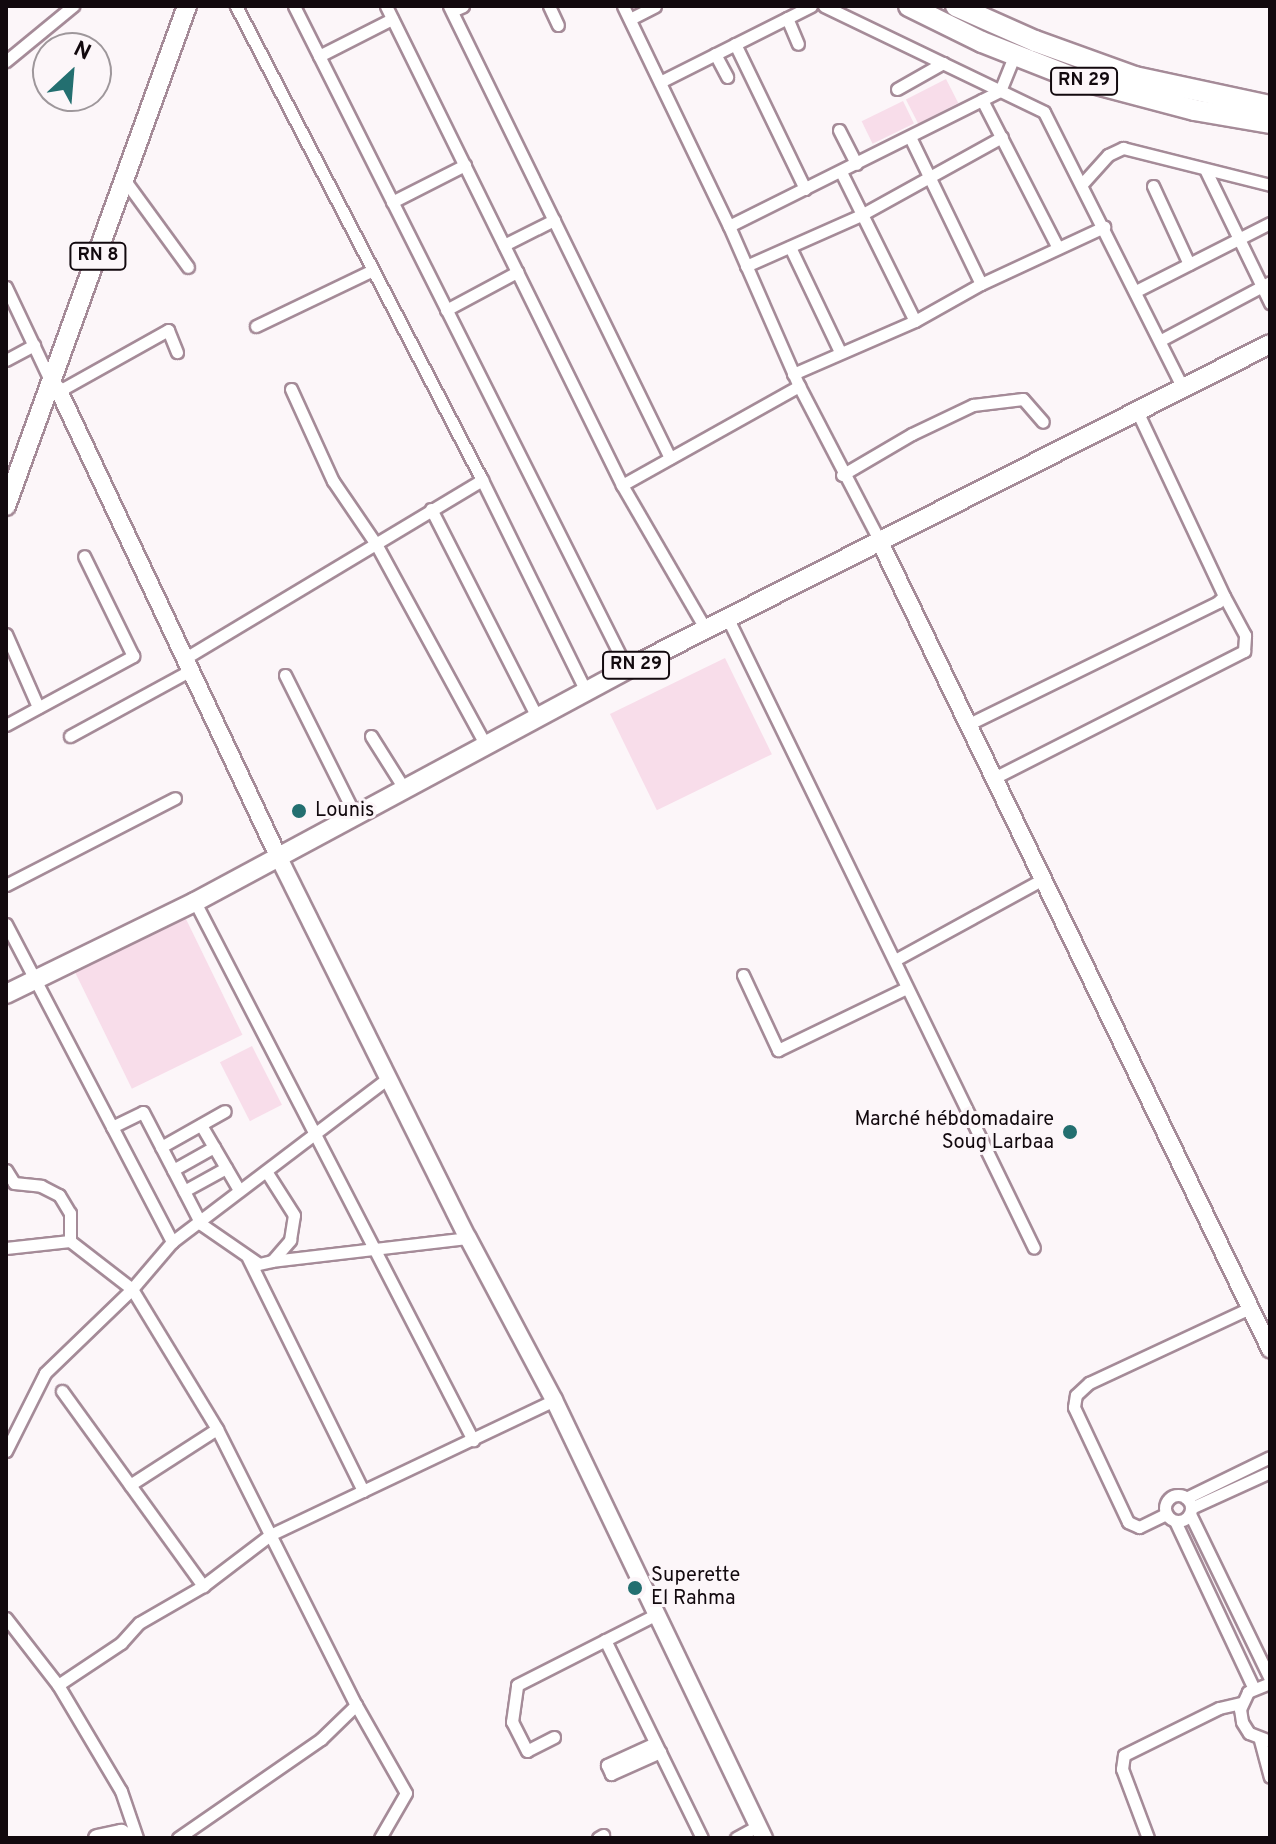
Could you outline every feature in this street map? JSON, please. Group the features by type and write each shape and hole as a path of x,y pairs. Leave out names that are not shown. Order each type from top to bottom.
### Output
{"highway":[{"name":"RN 29","path":"909,6 1015,54 1129,94 1270,123"},
{"name":"RN 29","path":"956,6 1035,41 1135,77 1270,106"}],"main road":[{"name":"RN 8","path":"7,502 55,387 187,6"},
{"name":"RN 29","path":"6,994 35,983 195,902 627,669 1136,409 1270,344"}],"street":[{"path":"6,61 73,6"},
{"path":"236,6 482,480 587,693"},
{"path":"294,6 627,669"},
{"path":"386,6 622,485 706,630"},
{"path":"549,6 558,25"},
{"path":"623,6 729,226 793,374 842,475 879,540 1270,1349"},
{"path":"630,19 655,6"},
{"path":"660,82 811,6"},
{"path":"824,6 1044,112 1182,386"},
{"path":"454,8 670,458"},
{"path":"787,18 798,44"},
{"path":"319,56 392,19"},
{"path":"735,44 805,189"},
{"path":"715,54 727,77"},
{"path":"729,226 1000,91 1015,54"},
{"path":"897,89 943,63"},
{"path":"982,100 1058,248"},
{"path":"839,130 856,164"},
{"path":"910,137 932,176 981,284"},
{"path":"746,266 861,215 1002,137"},
{"path":"1082,184 1112,152 1123,148 1270,185"},
{"path":"392,202 465,165"},
{"path":"1206,171 1238,239 1266,284 1270,303"},
{"path":"841,172 915,321"},
{"path":"126,182 188,267"},
{"path":"1153,186 1189,264"},
{"path":"504,245 554,220"},
{"path":"1136,291 1270,223"},
{"path":"793,374 915,321 981,284 1104,227"},
{"path":"790,247 840,352"},
{"path":"256,326 371,271"},
{"path":"446,310 517,272"},
{"path":"1161,340 1266,284"},
{"path":"6,287 279,858 468,1238 554,1400 761,1832 736,1838"},
{"path":"55,387 168,330 177,352"},
{"path":"6,360 34,345"},
{"path":"622,485 799,386"},
{"path":"291,389 333,481 376,544 486,746"},
{"path":"842,475 912,434 973,405 1023,399 1043,422"},
{"path":"992,779 1244,651 1245,635 1136,409"},
{"path":"70,736 482,480"},
{"path":"431,509 538,719"},
{"path":"6,725 133,656 84,556"},
{"path":"967,725 1218,602 1224,596"},
{"path":"728,619 1034,1248"},
{"path":"6,634 38,707"},
{"path":"285,675 356,817"},
{"path":"371,736 405,790"},
{"path":"6,885 175,798"},
{"path":"895,960 1043,879"},
{"path":"195,902 473,1440"},
{"path":"6,924 172,1242"},
{"path":"743,975 778,1050 906,988"},
{"path":"6,1451 45,1373 132,1289 172,1242 201,1224 239,1190 316,1136 388,1078"},
{"path":"161,1147 225,1111"},
{"path":"112,1127 143,1112 201,1224 259,1264 373,1247 468,1238"},
{"path":"201,1125 239,1190"},
{"path":"173,1170 214,1147"},
{"path":"184,1191 226,1168"},
{"path":"6,1170 14,1183 41,1186 59,1195 70,1213 70,1241"},
{"path":"266,1171 294,1215 290,1240 272,1261"},
{"path":"6,1248 70,1241 132,1289 217,1429 356,1705 406,1793 380,1838"},
{"path":"248,1258 363,1491"},
{"path":"1250,1308 1089,1383 1076,1395 1074,1407 1128,1522 1139,1527 1171,1518 1270,1457"},
{"path":"62,1391 203,1586"},
{"path":"58,1685 121,1643 139,1623 203,1586 270,1535 554,1400"},
{"path":"130,1485 217,1429"},
{"path":"1189,1507 1270,1472"},
{"path":"1253,1687 1171,1518 1169,1498 1189,1507 1270,1681 1253,1687 1241,1703 1240,1716 1245,1728 1265,1741 1270,1777"},
{"path":"554,1737 527,1751 512,1722 517,1685 657,1614"},
{"path":"6,1618 58,1685 121,1791 137,1838"},
{"path":"605,1640 702,1838"},
{"path":"1148,1838 1122,1769 1124,1755 1219,1708 1241,1703"},
{"path":"178,1838 321,1739 356,1705"},
{"path":"97,1838 121,1833 130,1838"}],"shaded area":[{"path":"946,79 958,103 918,123 906,99"},
{"path":"903,101 914,123 873,144 862,121"},
{"path":"725,658 772,754 657,810 610,714"},
{"path":"185,917 242,1035 132,1089 74,971"},
{"path":"252,1046 282,1105 250,1121 220,1062"}],"place":[{"name":"Lounis","path":"299,811"},
{"name":"Marché hébdomadaire Soug Larbaa","path":"1070,1132"},
{"name":"Superette El Rahma","path":"635,1588"}]}
